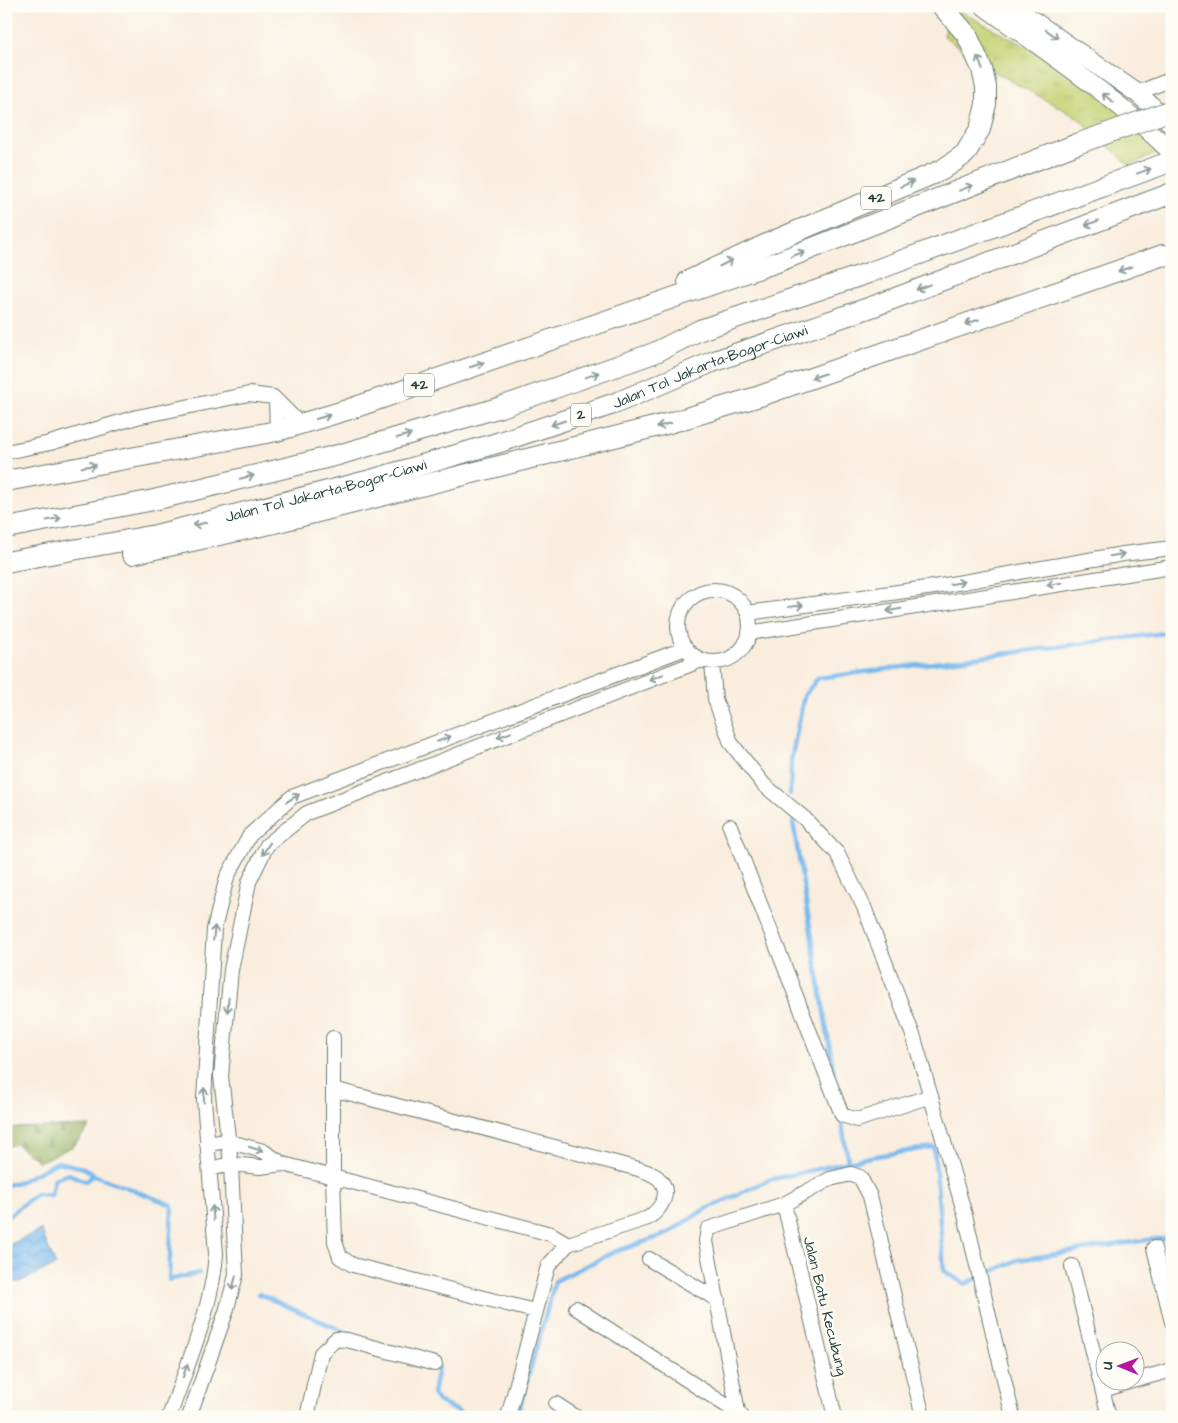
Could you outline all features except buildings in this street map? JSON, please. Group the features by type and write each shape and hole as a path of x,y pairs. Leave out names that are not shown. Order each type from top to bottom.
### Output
{"highway":[{"name":"42","path":"636,310 670,290 741,255 942,170 965,154 982,122 986,87 982,69 967,35 942,6"},
{"name":"42","path":"6,481 276,431 347,410 777,262 1077,144 1172,110"},
{"name":"Jalan Tol Jakarta–Bogor–Ciawi","path":"6,528 154,500 338,455 500,407 654,353 700,330 868,273 1172,161"},
{"name":"Jalan Tol Jakarta–Bogor–Ciawi","path":"6,562 156,535 367,482 497,443 616,403 712,362 877,305 1172,192"},
{"path":"6,572 141,552 270,524 666,424 760,396 1163,255 1172,256"}],"main road":[{"path":"984,6 1095,88 1153,134 1172,153"},
{"path":"1013,7 1138,93 1172,124"}],"street":[{"path":"1138,93 1166,81"},
{"path":"6,452 50,443 137,417 249,394 268,395 276,400 300,424"},
{"path":"276,400 276,431"},
{"path":"748,613 934,587 1123,554 1172,548"},
{"path":"750,633 1172,567"},
{"path":"189,1417 226,1312 236,1275 231,1164 227,1140 222,1076 231,970 249,882 268,845 307,813 364,790 707,661 732,658 740,651 750,633 748,613 743,604 727,592 716,589 697,594 688,600 679,618 679,634 686,648 707,661 715,699 731,743 764,785 805,819 837,853 864,907 914,1038 931,1096 965,1215 1013,1417"},
{"path":"169,1417 198,1332 214,1271 216,1254 204,1099 214,929 227,878 250,835 292,797 686,648"},
{"path":"357,772 364,790"},
{"path":"730,826 838,1110 842,1115 857,1120 931,1096"},
{"path":"333,1038 335,1242 340,1257 353,1264 535,1311"},
{"path":"333,1089 635,1168 657,1177 664,1188 664,1200 658,1211 648,1218 568,1244 548,1266 508,1417"},
{"path":"207,1144 227,1140 263,1151 284,1164 551,1234 568,1244"},
{"path":"210,1169 231,1164 260,1167 284,1164"},
{"path":"740,1414 706,1241 708,1230 784,1204 841,1175 851,1174 860,1176 865,1183 923,1417"},
{"name":"Jalan Batu Kecubung","path":"784,1204 835,1417"},
{"path":"1154,1248 1172,1322"},
{"path":"216,1254 236,1254"},
{"path":"649,1259 718,1300"},
{"path":"1072,1266 1096,1365"},
{"path":"576,1308 740,1414"},
{"path":"307,1417 322,1353 336,1339 347,1340 435,1364"},
{"path":"1146,1377 1172,1370"},
{"path":"1102,1390 1109,1417"},
{"path":"556,1404 576,1417"}],"green space":[{"path":"951,6 1113,94 1166,150 1129,165 1078,118 982,65 944,36"},
{"path":"90,1126 74,1146 39,1162 16,1144 6,1147 6,1128"}],"water":[{"path":"41,1230 56,1265 19,1282 6,1282 6,1246"}],"waterway":[{"path":"790,794 791,760 804,696 818,678 1172,632"},
{"path":"793,822 835,1080"},
{"path":"841,1117 848,1162"},
{"path":"517,1417 555,1281 614,1252 667,1234 702,1211 769,1180 870,1157 934,1147 944,1271 965,1284 1017,1260 1153,1239 1172,1239"},
{"path":"6,1185 19,1182 58,1162 84,1168 94,1175 172,1205 169,1280 199,1273"},
{"path":"6,1218 36,1194 51,1195 54,1179 69,1174 85,1181 94,1175"},
{"path":"259,1294 352,1335"},
{"path":"438,1367 433,1394 438,1401 467,1417"}]}
